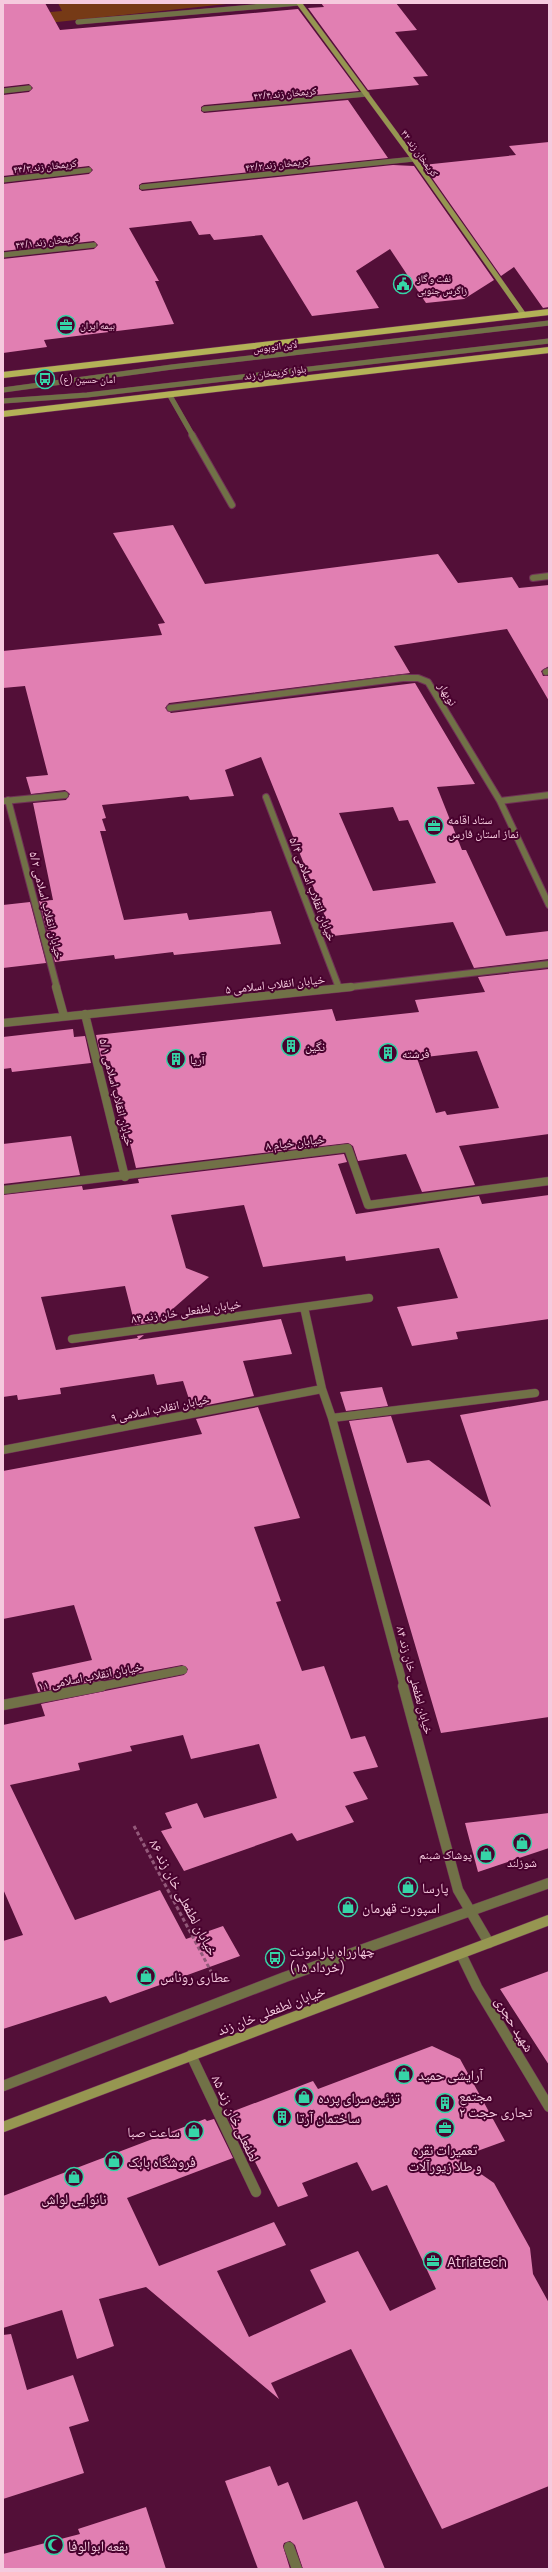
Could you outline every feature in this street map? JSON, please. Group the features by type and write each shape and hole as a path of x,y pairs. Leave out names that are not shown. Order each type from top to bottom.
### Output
{"main road":[{"path":"3,375 549,312"},
{"name":"بلوار کریمخان زند","path":"3,414 549,350"}],"street":[{"path":"78,22 299,3"},
{"name":"کریمخان زند ۴۲","path":"299,3 414,159 524,315"},
{"path":"3,91 29,88"},
{"name":"کریمخان زند ۴۲/۴","path":"204,109 367,94"},
{"name":"کریمخان زند ۴۲/۲","path":"142,187 414,159"},
{"name":"کریمخان زند ۴۴/۳","path":"3,180 89,170"},
{"name":"کریمخان زند ۴۴/۱","path":"3,255 94,245"},
{"name":"لاین اتوبوس","path":"3,390 172,367 549,323"},
{"path":"3,401 87,395 549,342"},
{"path":"169,394 232,505"},
{"path":"533,578 549,576"},
{"name":"نوبهار","path":"170,708 403,678 418,678 428,682 500,801 549,905"},
{"path":"6,800 65,795"},
{"path":"500,801 549,795"},
{"name":"خیابان انقلاب اسلامی ۵/۴","path":"266,797 339,988"},
{"name":"خیابان انقلاب اسلامی ۵/۲","path":"6,800 64,1016"},
{"name":"خیابان انقلاب اسلامی ۵","path":"3,1023 339,988 549,964"},
{"name":"خیابان انقلاب اسلامی ۵/۱","path":"85,1014 125,1176"},
{"name":"خیابان خیام ۸","path":"3,1190 348,1148 368,1205 549,1180"},
{"name":"خیابان لطفعلی خان زند ۸۴","path":"72,1339 369,1298"},
{"name":"خیابان لطفعلی خان زند ۸۴","path":"304,1307 322,1390 332,1418 458,1890 489,1943"},
{"name":"خیابان انقلاب اسلامی ۹","path":"3,1450 322,1390"},
{"path":"332,1418 534,1393"},
{"name":"خیابان انقلاب اسلامی ۱۱","path":"3,1705 183,1670"},
{"path":"3,2086 285,1977 549,1883"},
{"name":"خیابان لطفعلی خان زند","path":"3,2127 549,1920"},
{"name":"شهید حجری","path":"461,1954 477,1987 549,2107"},
{"name":"لطفعلی خان زند ۸۵","path":"191,2055 256,2192"},
{"path":"289,2548 297,2569"}],"path":[{"name":"خیابان لطفعلی خان زند ۸۶","path":"134,1826 214,1977"}],"shaded area":[{"path":"58,3 236,3 10,27 5,16 62,11"}],"building":[{"path":"3,3 45,3 60,30 298,9 359,91 204,105 201,107 201,111 204,113 348,100 388,158 142,183 139,185 139,189 142,191 393,165 414,166 494,280 464,299 426,303 390,249 356,271 379,308 312,316 262,235 214,240 210,234 199,235 191,221 129,228 159,281 155,281 174,324 44,340 47,347 3,353 3,259 94,249 98,245 94,241 3,251 3,184 89,174 93,170 89,166 3,176 3,95 29,92 33,88 29,84 3,87"},
{"path":"321,3 396,3 417,30 395,32 428,76 413,77 419,85 368,90 308,8 324,7"},
{"path":"549,142 549,307 543,308 514,267 501,276 423,165 516,155 509,146"},
{"path":"173,525 205,584 438,554 458,583 512,577 519,588 549,585 549,666 541,671 543,676 549,676 549,701 507,629 394,646 410,673 169,703 165,708 171,713 415,683 475,784 437,787 462,850 466,850 506,936 549,931 549,959 474,968 453,922 333,936 261,757 225,770 234,796 190,800 188,796 102,805 106,818 102,819 106,831 100,831 124,920 187,913 189,920 271,911 281,944 174,955 173,952 115,959 114,955 55,962 39,901 53,900 33,803 66,800 70,794 65,790 31,794 26,777 48,775 25,686 3,688 3,651 162,635 158,624 165,623 113,533","holes":["393,807 399,821 408,820 436,883 373,891 339,813"]},
{"path":"30,902 46,963 3,968 3,905"},
{"path":"549,969 549,1134 459,1146 475,1185 422,1192 406,1154 358,1161 353,1146 348,1143 136,1168 110,1061 102,1062 96,1035 332,1009 336,1021 419,1012 415,1000 485,992 478,977","holes":["477,1051 499,1108 447,1115 445,1111 436,1113 417,1058"]},
{"path":"73,1029 74,1037 85,1036 91,1063 12,1072 11,1068 3,1069 3,1037"},
{"path":"71,1136 80,1175 3,1184 3,1144"},
{"path":"344,1154 347,1162 338,1164 356,1214 479,1196 482,1204 549,1195 549,1319 456,1332 458,1339 412,1346 397,1307 458,1298 439,1248 346,1261 345,1256 263,1267 244,1205 171,1215 186,1268 209,1277 159,1321 135,1325 125,1286 41,1297 56,1350 138,1338 137,1336 144,1335 138,1340 281,1319 292,1354 243,1361 254,1396 192,1408 183,1381 157,1385 154,1374 60,1388 61,1394 18,1400 17,1395 3,1397 3,1195 82,1186 83,1190 139,1183 138,1179"},
{"path":"382,1387 388,1406 346,1411 340,1392"},
{"path":"549,1400 549,1717 441,1733 349,1421 391,1416 407,1463 429,1460 491,1507 460,1415"},
{"path":"258,1407 300,1518 254,1527 281,1601 276,1602 302,1671 324,1666 351,1739 365,1736 378,1767 353,1772 368,1799 345,1806 354,1822 297,1841 292,1833 184,1871 161,1831 172,1828 165,1813 197,1803 204,1818 277,1798 259,1744 191,1759 183,1735 130,1746 132,1751 78,1763 80,1770 10,1785 75,1920 160,1890 186,1939 223,1926 240,1956 110,2003 106,1996 3,2029 3,1941 23,1935 3,1889 3,1725 45,1716 41,1704 184,1675 188,1669 182,1665 38,1692 32,1673 92,1660 74,1605 3,1619 3,1471 202,1434 196,1419"},
{"path":"549,1813 549,1848 478,1872 465,1823"},
{"path":"549,1971 549,2065 500,1989"},
{"path":"432,2046 460,2059 505,2141 458,2158 494,2183 530,2248 533,2274 549,2303 549,2486 442,2529 351,2349 271,2383 279,2399 146,2287 99,2299 114,2346 77,2359 62,2310 3,2328 3,2196 205,2119 207,2121 214,2119 233,2158 127,2198 159,2266 274,2222 286,2245 217,2271 249,2337 326,2302 310,2270 358,2251 390,2311 436,2289 387,2185 372,2191 357,2162 302,2183 308,2196 278,2207 250,2152 245,2154 226,2114 313,2081 318,2089"},
{"path":"11,2334 27,2390 73,2375 89,2421 69,2427 84,2473 3,2499 3,2335"},
{"path":"270,2466 278,2486 288,2482 303,2520 357,2501 385,2569 303,2569 295,2545 290,2541 284,2543 283,2546 290,2569 258,2569 225,2481"},
{"path":"146,2507 166,2569 3,2569 3,2554 80,2534 78,2529"}],"place":[{"name":"نفت و گاز زاگرس جنوبی","path":"403,284"},
{"name":"بیمه ایران","path":"66,325"},
{"name":"امان حسین (ع)","path":"45,379"},
{"name":"ستاد اقامه نماز استان فارس","path":"434,826"},
{"name":"نگین","path":"291,1046"},
{"name":"فرشته","path":"388,1053"},
{"name":"آریا","path":"176,1059"},
{"name":"شوزلند","path":"522,1843"},
{"name":"پوشاک شبنم","path":"486,1854"},
{"name":"پارسا","path":"408,1887"},
{"name":"اسپورت قهرمان","path":"348,1907"},
{"name":"چهارراه پارامونت (۱۵ خرداد)","path":"275,1958"},
{"name":"عطاری روناس","path":"146,1976"},
{"name":"آرایشی حمید","path":"404,2074"},
{"name":"تزئین سرای پرده","path":"304,2097"},
{"name":"مجتمع تجاری حجت ۲","path":"445,2103"},
{"name":"ساختمان آرتا","path":"282,2117"},
{"name":"تعمیرات نقره و طلا زیورآلات","path":"445,2128"},
{"name":"ساعت صبا","path":"194,2131"},
{"name":"فروشگاه بابک","path":"114,2161"},
{"name":"نانوایی لواش","path":"74,2177"},
{"name":"Atriatech","path":"433,2261"},
{"name":"بقعه ابوالوفا","path":"54,2545"}]}
